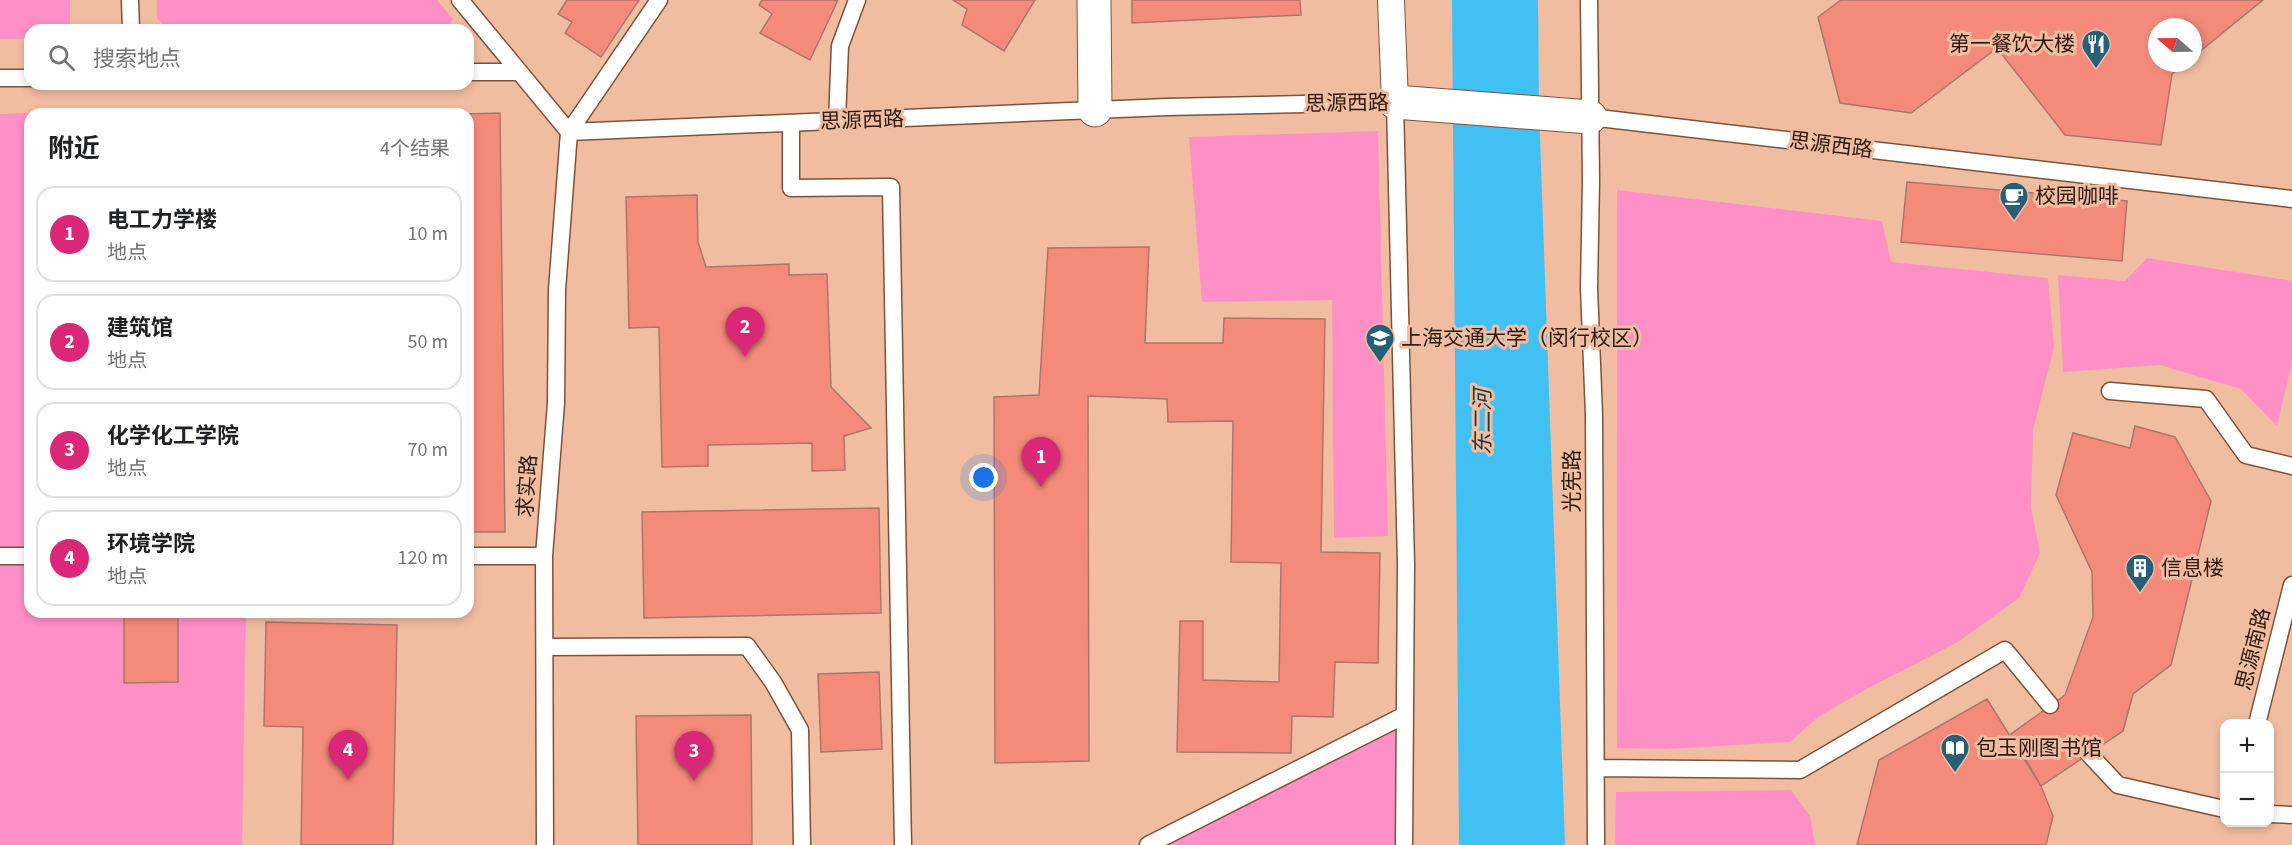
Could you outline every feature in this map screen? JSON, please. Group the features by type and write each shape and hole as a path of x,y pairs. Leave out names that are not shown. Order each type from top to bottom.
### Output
{"street":[{"path":"1094,0 1095,110"},
{"path":"1391,0 1395,102"},
{"name":"思源西路","path":"1395,102 1579,117"}],"lane":[{"path":"130,0 131,24"},
{"path":"460,0 569,132 659,0"},
{"path":"837,121 840,46 857,0"},
{"name":"光宪路","path":"1589,0 1579,117 1594,415 1596,845"},
{"path":"474,72 519,72"},
{"path":"0,78 24,78"},
{"path":"1395,102 1406,564 1404,845"},
{"name":"思源西路","path":"569,132 1095,110 1395,102"},
{"name":"思源西路","path":"1579,117 2292,199"},
{"path":"791,123 791,188 891,187 903,845"},
{"name":"求实路","path":"545,845 544,556 556,403 557,290 569,132"},
{"path":"2110,391 2206,399 2246,455 2292,466"},
{"path":"0,556 24,556"},
{"path":"474,556 544,556"},
{"name":"思源南路","path":"2259,719 2292,585"},
{"path":"545,647 747,646 772,682 800,730 802,845"},
{"path":"1596,768 1800,770 2005,650 2050,705"},
{"path":"1148,845 1404,716"},
{"path":"2089,754 2118,785 2220,809"},
{"path":"2274,814 2292,815"}],"shaded area":[{"path":"0,0 70,0 70,24 24,24 24,39 0,39"},
{"path":"157,0 437,0 453,19 450,24 163,24 157,18"},
{"path":"24,113 24,618 246,618 242,845 0,845 0,114"},
{"path":"1378,131 1388,536 1334,538 1332,300 1202,302 1189,137"},
{"path":"1617,190 1882,221 1891,262 2048,278 2054,347 2033,430 2031,507 2040,553 2019,598 1958,642 1868,688 1818,717 1790,742 1666,749 1617,748"},
{"path":"2147,258 2292,281 2292,363 2277,426 2241,389 2160,365 2063,372 2058,275 2125,281"},
{"path":"1403,716 1404,845 1167,845"},
{"path":"1791,790 1810,816 1815,845 1615,845 1616,792"}],"water":[{"name":"东二河","path":"1452,0 1538,0 1539,109 1565,845 1459,845"}],"building":[{"path":"567,0 639,0 601,57 565,33 572,22 558,14"},
{"path":"762,0 838,0 810,60 760,33 772,14 759,5"},
{"path":"953,0 1035,0 1004,51 962,25 967,9"},
{"path":"1132,0 1300,0 1301,15 1132,23"},
{"name":"第一餐饮大楼","path":"1841,0 2263,0 2202,50 2202,18 2148,18 2148,72 2175,72 2172,74 2161,145 2065,135 1997,48 1911,113 1840,103 1818,17"},
{"path":"500,113 505,532 474,532 474,114"},
{"name":"校园咖啡","path":"1907,182 2127,201 2122,261 1901,242"},
{"path":"697,195 698,242 706,267 789,264 789,275 827,274 831,387 871,428 844,436 845,470 812,471 812,443 708,445 708,466 662,467 659,327 629,328 626,197"},
{"path":"1149,247 1145,343 1223,343 1224,318 1325,319 1321,552 1380,553 1378,663 1335,662 1333,717 1292,716 1291,753 1177,752 1180,621 1203,621 1203,680 1279,682 1281,563 1231,562 1233,421 1168,422 1167,399 1088,396 1089,761 995,763 994,397 1039,395 1048,248"},
{"name":"信息楼","path":"2135,426 2175,437 2211,501 2171,665 2133,694 2123,731 2041,786 2011,734 2065,695 2093,617 2092,572 2056,495 2073,433 2130,448"},
{"path":"879,508 881,613 644,618 642,512"},
{"path":"124,618 178,618 178,682 124,683"},
{"path":"266,622 397,625 393,845 301,845 303,727 264,726"},
{"path":"879,672 882,749 821,752 818,674"},
{"name":"包玉刚图书馆","path":"1987,699 2041,786 2053,816 2046,845 1857,845 1879,760"},
{"path":"751,715 752,845 638,845 636,716"}],"place":[{"name":"第一餐饮大楼","path":"2096,70"},
{"name":"校园咖啡","path":"2014,222"},
{"name":"建筑馆","path":"745,357"},
{"name":"上海交通大学（闵行校区）","path":"1380,364"},
{"name":"电工力学楼","path":"1041,487"},
{"name":"信息楼","path":"2140,594"},
{"name":"包玉刚图书馆","path":"1955,774"},
{"name":"环境学院","path":"348,780"},
{"name":"化学化工学院","path":"694,781"}]}
